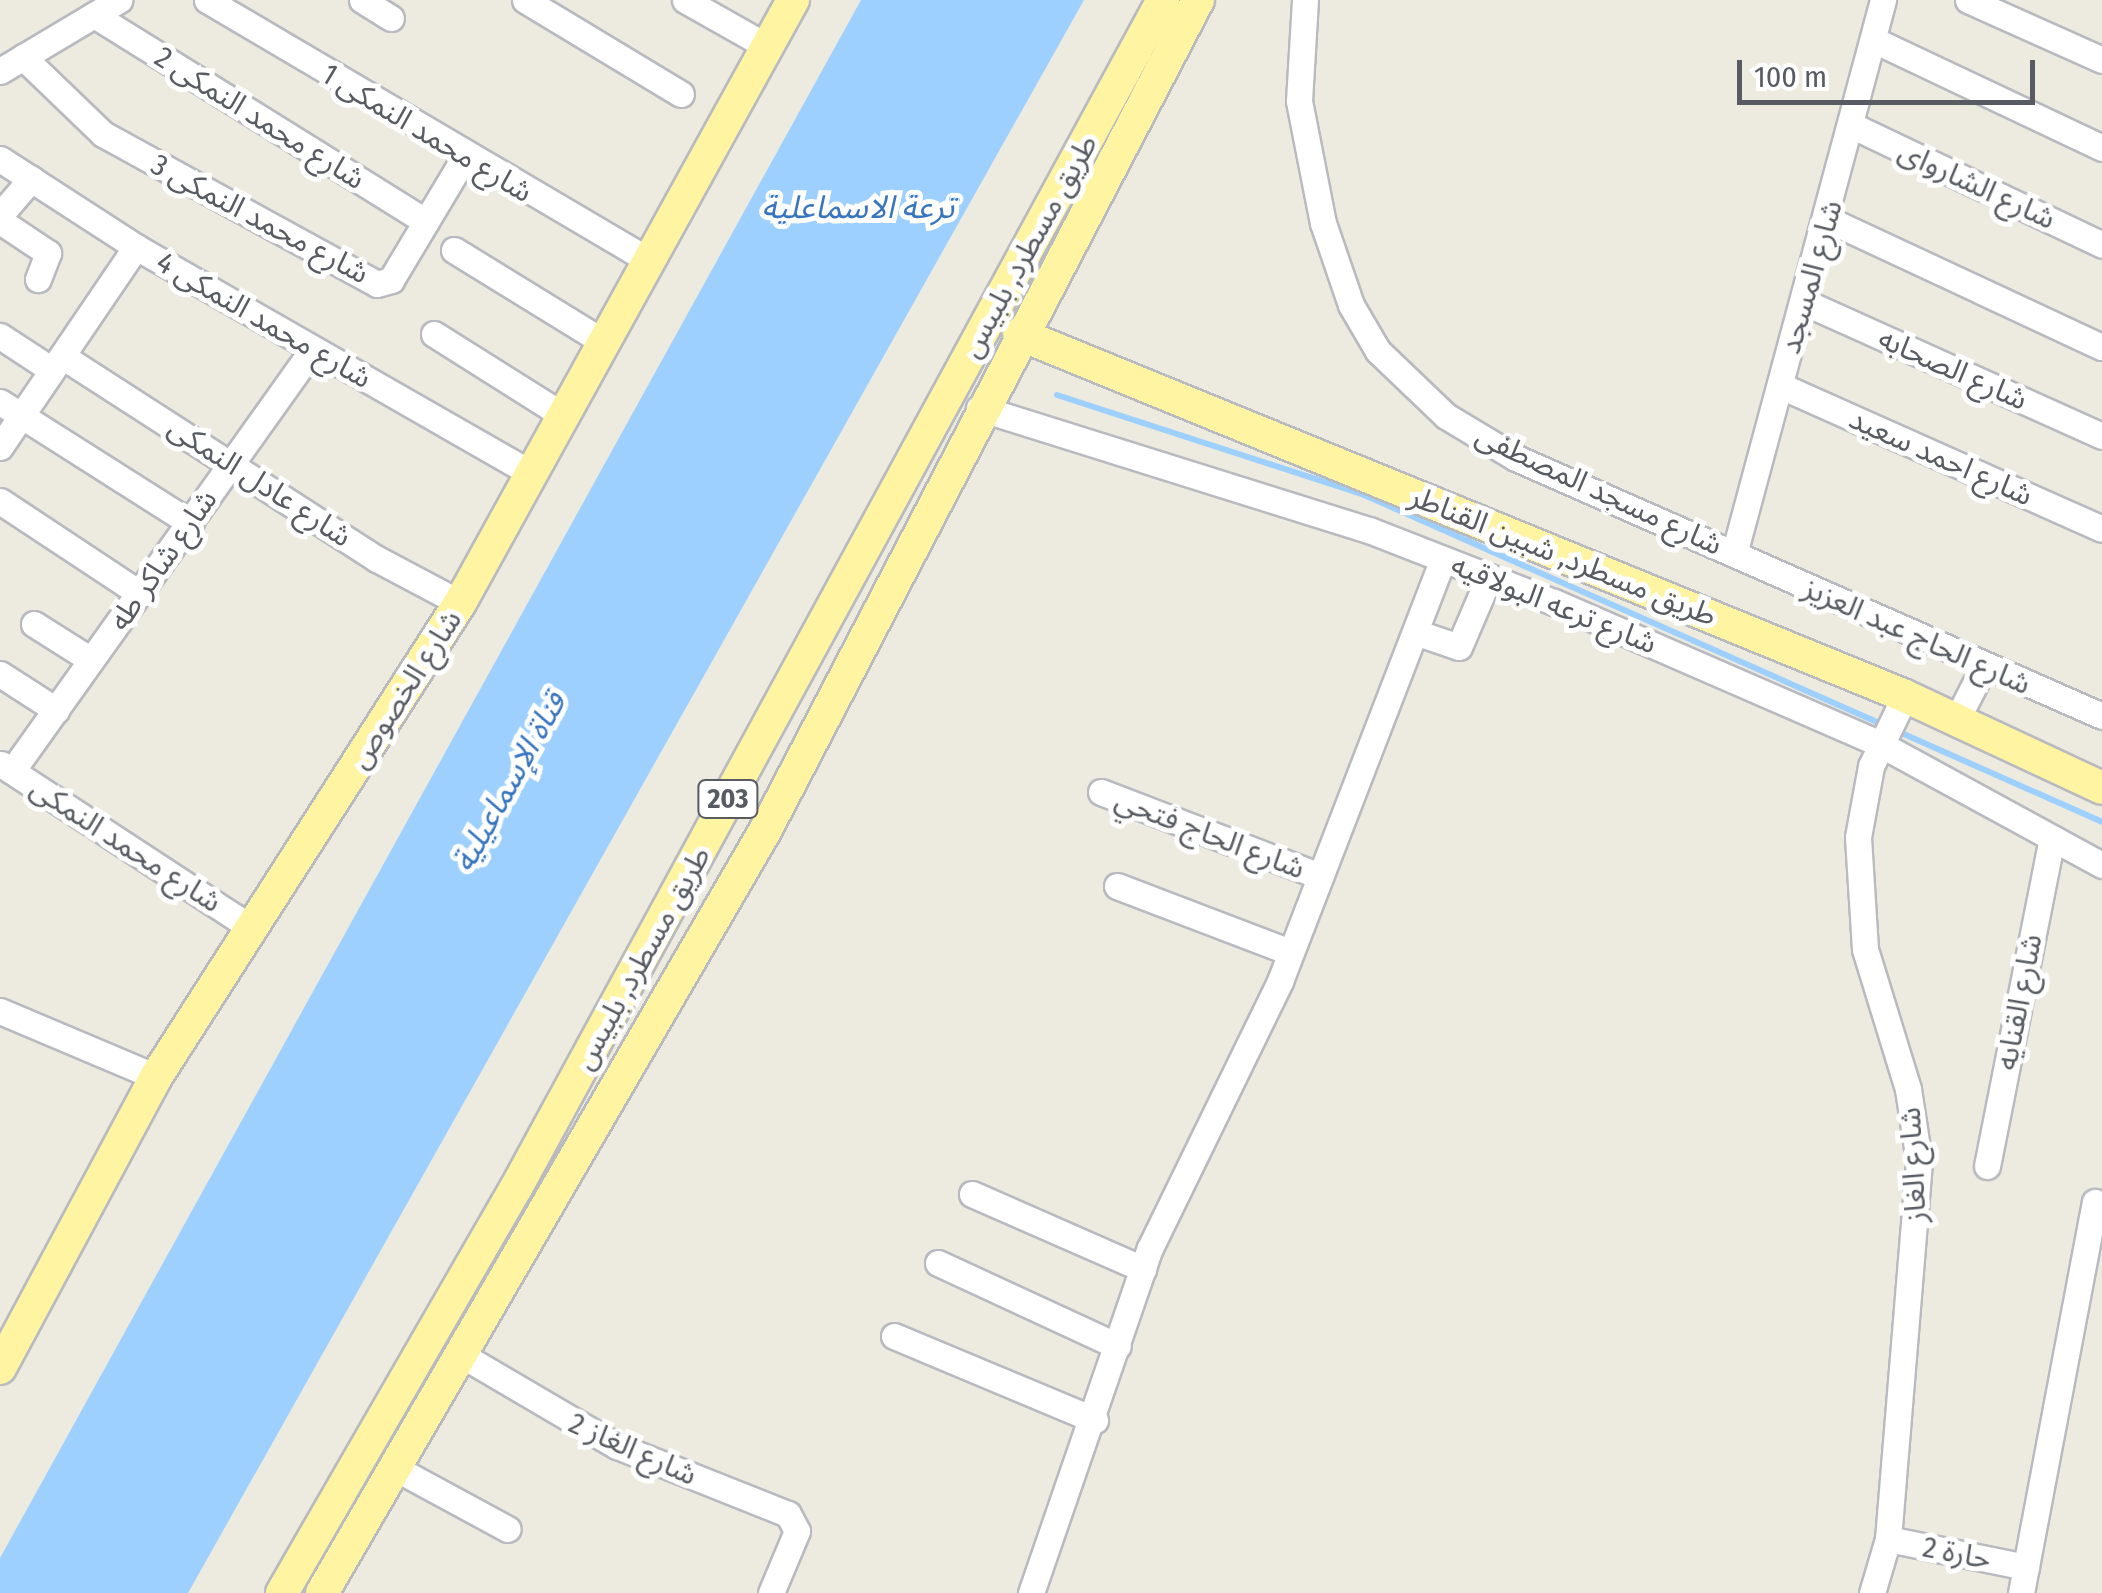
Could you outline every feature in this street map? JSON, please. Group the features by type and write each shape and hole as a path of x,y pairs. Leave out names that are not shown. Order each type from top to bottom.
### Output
{"main road":[{"name":"شارع الخصوص","path":"0,1368 156,1077 460,603 794,0"},
{"name":"طريق مسطرد, بلبيس","path":"282,1593 544,1138 1163,0"},
{"name":"طريق مسطرد, بلبيس","path":"322,1593 766,830 979,408 1198,0"},
{"name":"طريق مسطرد, شبين القناطر","path":"1019,334 1904,696 2102,788"}],"street":[{"name":"شارع محمد النمكى 1","path":"207,0 464,158 650,261"},
{"path":"362,0 391,18"},
{"path":"526,0 681,94"},
{"path":"685,0 768,47"},
{"name":"شارع مسجد المصطفى","path":"1305,0 1299,101 1324,223 1351,305 1378,351 1446,416 1516,458 1734,554"},
{"name":"شارع المسجد","path":"1734,554 1876,41 1883,0"},
{"path":"1968,0 2102,60"},
{"path":"9,58 107,5"},
{"name":"شارع محمد النمكى 2","path":"107,5 426,222"},
{"path":"1876,41 2102,148"},
{"name":"شارع محمد النمكى 3","path":"9,58 103,134 372,282 390,280 464,158"},
{"name":"شارع الشارواى","path":"1853,126 2102,244"},
{"name":"شارع محمد النمكى 4","path":"0,159 136,247 532,474"},
{"path":"31,179 0,218 48,253 38,279"},
{"path":"1827,218 2102,347"},
{"path":"0,447 10,409 57,363 136,247"},
{"path":"454,250 604,343"},
{"name":"شارع الصحابه","path":"1804,302 2102,436"},
{"path":"434,334 564,416"},
{"name":"شارع عادل النمكى","path":"0,336 57,363 232,461 377,559 460,603"},
{"name":"شارع شاكر طه","path":"6,767 56,710 313,349"},
{"name":"شارع احمد سعيد","path":"1781,386 2102,529"},
{"name":"شارع ترعه البولاقيه","path":"979,408 1489,576 1880,744 2102,865"},
{"path":"10,409 191,522"},
{"path":"0,501 139,593"},
{"name":"شارع الحاج عبد العزيز","path":"1734,554 2102,716"},
{"path":"1031,1593 1095,1420 1143,1270 1290,952 1443,558"},
{"path":"1415,632 1460,646 1489,576"},
{"path":"34,624 91,660"},
{"path":"1956,721 1984,666"},
{"path":"0,674 56,710"},
{"name":"شارع الغاز","path":"1872,1593 1888,1539 1919,1160 1908,1089 1874,988 1858,899 1860,813 1880,744 1904,696"},
{"name":"شارع محمد النمكى","path":"6,767 252,928"},
{"name":"شارع الحاج فتحي","path":"1100,792 1320,876"},
{"name":"شارع القنايه","path":"1987,1166 2052,838"},
{"path":"1117,886 1290,952"},
{"path":"0,1011 156,1077"},
{"path":"972,1194 1143,1270"},
{"path":"2021,1593 2094,1202"},
{"path":"938,1263 1118,1346"},
{"path":"894,1336 1095,1420"},
{"name":"شارع الغاز 2","path":"460,1354 617,1446 788,1514 794,1540 771,1593"},
{"path":"394,1468 508,1529"},
{"name":"حارة 2","path":"1888,1539 2026,1566"}],"water":[{"name":"ترعة الاسماعلية","path":"861,0 1084,0 188,1593 0,1593 0,1558"}],"waterway":[{"path":"1057,395 1362,494 1886,726"},
{"path":"1897,731 2102,822"}],"water label":[{"name":"قناة الإسماعيلية","path":"509,782"}]}
